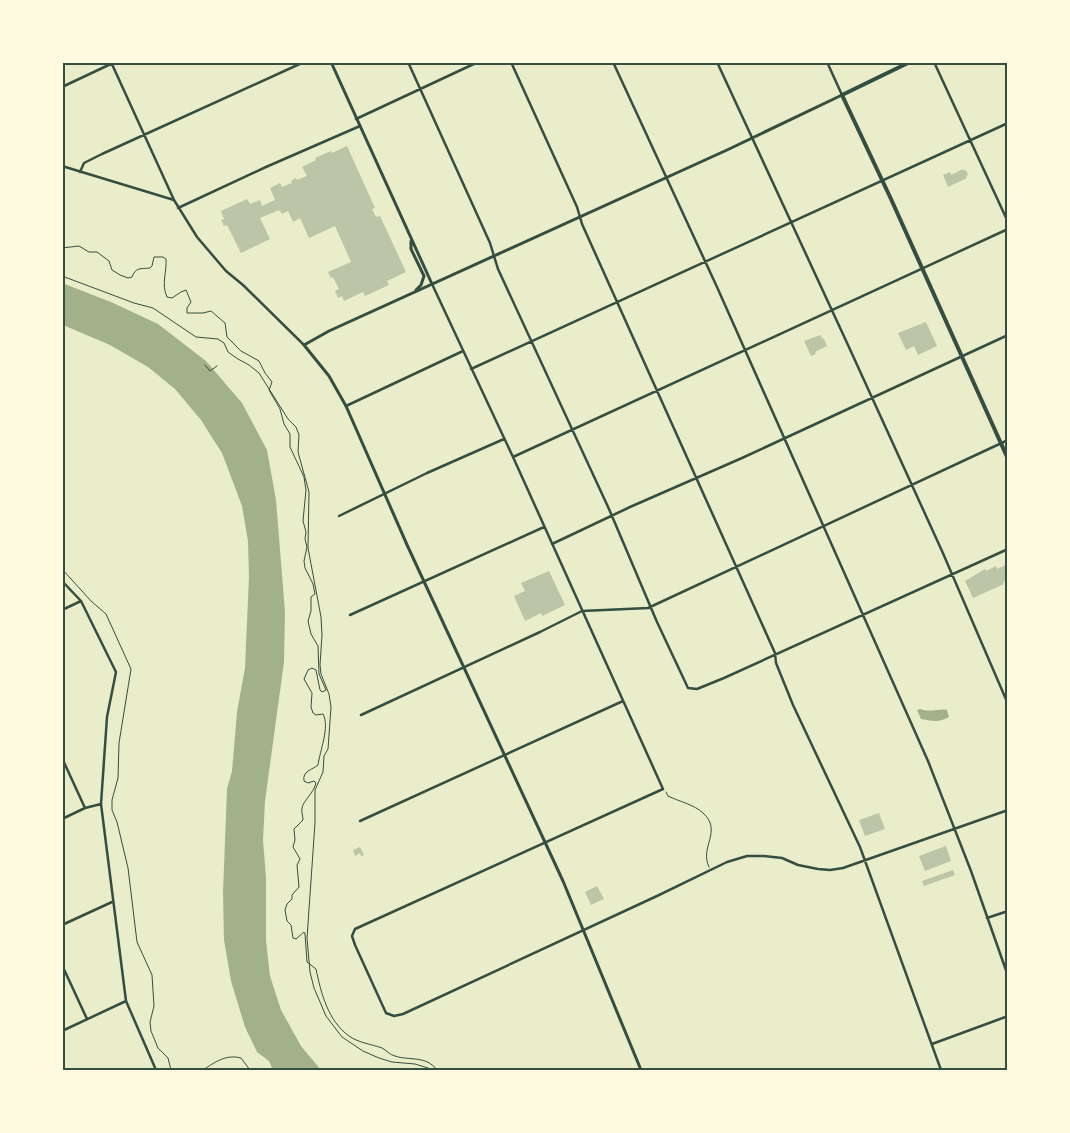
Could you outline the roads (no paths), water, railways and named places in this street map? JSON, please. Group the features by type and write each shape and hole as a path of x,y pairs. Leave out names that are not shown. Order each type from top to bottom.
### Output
{"main road":[{"path":"910,62 842,95 1008,459"}],"street":[{"path":"80,172 84,163 304,62"},
{"path":"331,62 663,789 355,929 352,936 355,945 386,1013 394,1016 415,1008 727,862 747,856 782,858 798,865 830,870 843,868 1008,810"},
{"path":"408,62 490,243 498,269 612,516 686,686 690,689 696,689 724,678 775,653 1008,549"},
{"path":"356,119 478,62"},
{"path":"510,62 577,207 578,217 775,653 776,663 793,705 865,860 942,1070"},
{"path":"613,62 705,262 928,761 971,871 1008,976"},
{"path":"717,62 832,309 1008,704"},
{"path":"304,345 329,331 842,95 826,62"},
{"path":"934,62 1008,222"},
{"path":"62,87 113,63 174,200 197,237 226,271 243,285 304,345 329,376 346,406 384,494 545,842 584,930 641,1070"},
{"path":"471,369 1008,123"},
{"path":"178,208 360,126"},
{"path":"62,166 174,200"},
{"path":"513,457 1008,229"},
{"path":"410,238 411,249 424,276 421,285 414,292"},
{"path":"552,544 1008,335"},
{"path":"346,406 463,351"},
{"path":"338,516 426,473 504,439"},
{"path":"361,715 582,611 650,607 1008,440"},
{"path":"350,615 544,526"},
{"path":"62,581 81,601 116,672 107,717 101,804 126,1001 156,1070"},
{"path":"62,610 81,601"},
{"path":"360,821 623,701"},
{"path":"62,758 85,808"},
{"path":"62,819 85,808 101,804"},
{"path":"62,925 112,902"},
{"path":"987,918 1008,911"},
{"path":"62,965 87,1019"},
{"path":"62,1031 126,1001"},
{"path":"932,1044 1008,1016"}]}
